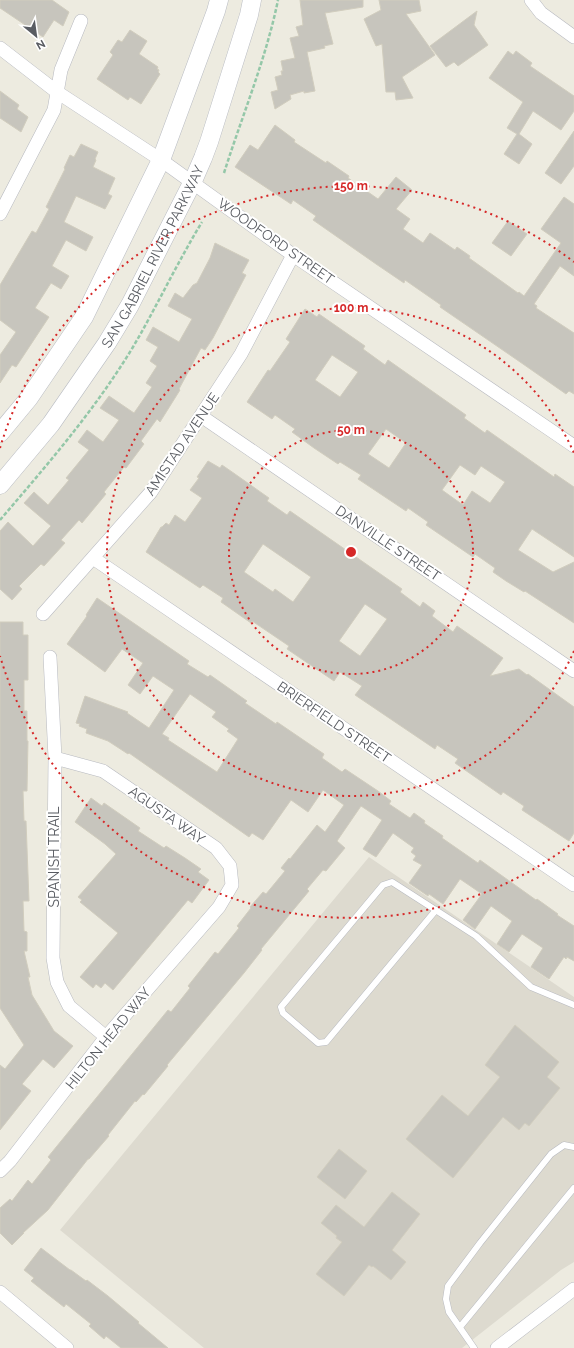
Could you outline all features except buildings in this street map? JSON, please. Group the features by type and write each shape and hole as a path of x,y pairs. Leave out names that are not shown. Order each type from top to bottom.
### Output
{"main road":[{"path":"0,433 29,398 84,317 161,160 216,12 219,0"},
{"name":"SAN GABRIEL RIVER PARKWAY","path":"0,485 51,424 107,343 130,305 193,181 209,142 249,15 252,0"}],"street":[{"path":"531,0 541,13 574,37"},
{"path":"0,214 54,110 61,70 81,21"},
{"name":"WOODFORD STREET","path":"0,48 57,92 193,181 293,255 574,446"},
{"name":"AMISTAD AVENUE","path":"43,614 151,492 202,416 240,354 293,255"},
{"name":"DANVILLE STREET","path":"202,416 574,671"},
{"name":"BRIERFIELD STREET","path":"93,558 574,885"},
{"name":"SPANISH TRAIL","path":"50,657 55,758 53,958 57,982 70,1006 106,1037"},
{"name":"AGUSTA WAY","path":"55,758 103,771 216,848 230,866 232,885 219,907"},
{"name":"HILTON HEAD WAY","path":"0,1171 10,1161 106,1037 219,907"},
{"path":"498,1348 574,1289"},
{"path":"0,1292 67,1348"}],"lane":[{"path":"436,910 326,1042 318,1042 283,1013 281,1007 383,885 392,882 436,910 476,936 531,987 574,1005"},
{"path":"474,1348 449,1312 446,1299 448,1286 480,1243 551,1154 564,1145 574,1147"},
{"path":"460,1327 574,1188"}],"path":[{"path":"224,173 254,86 278,0"},
{"path":"0,520 57,454 124,360 140,335 202,222"}],"shaded area":[{"path":"369,857 574,997 574,1262 561,1270 462,1348 204,1348 60,1230"}]}
